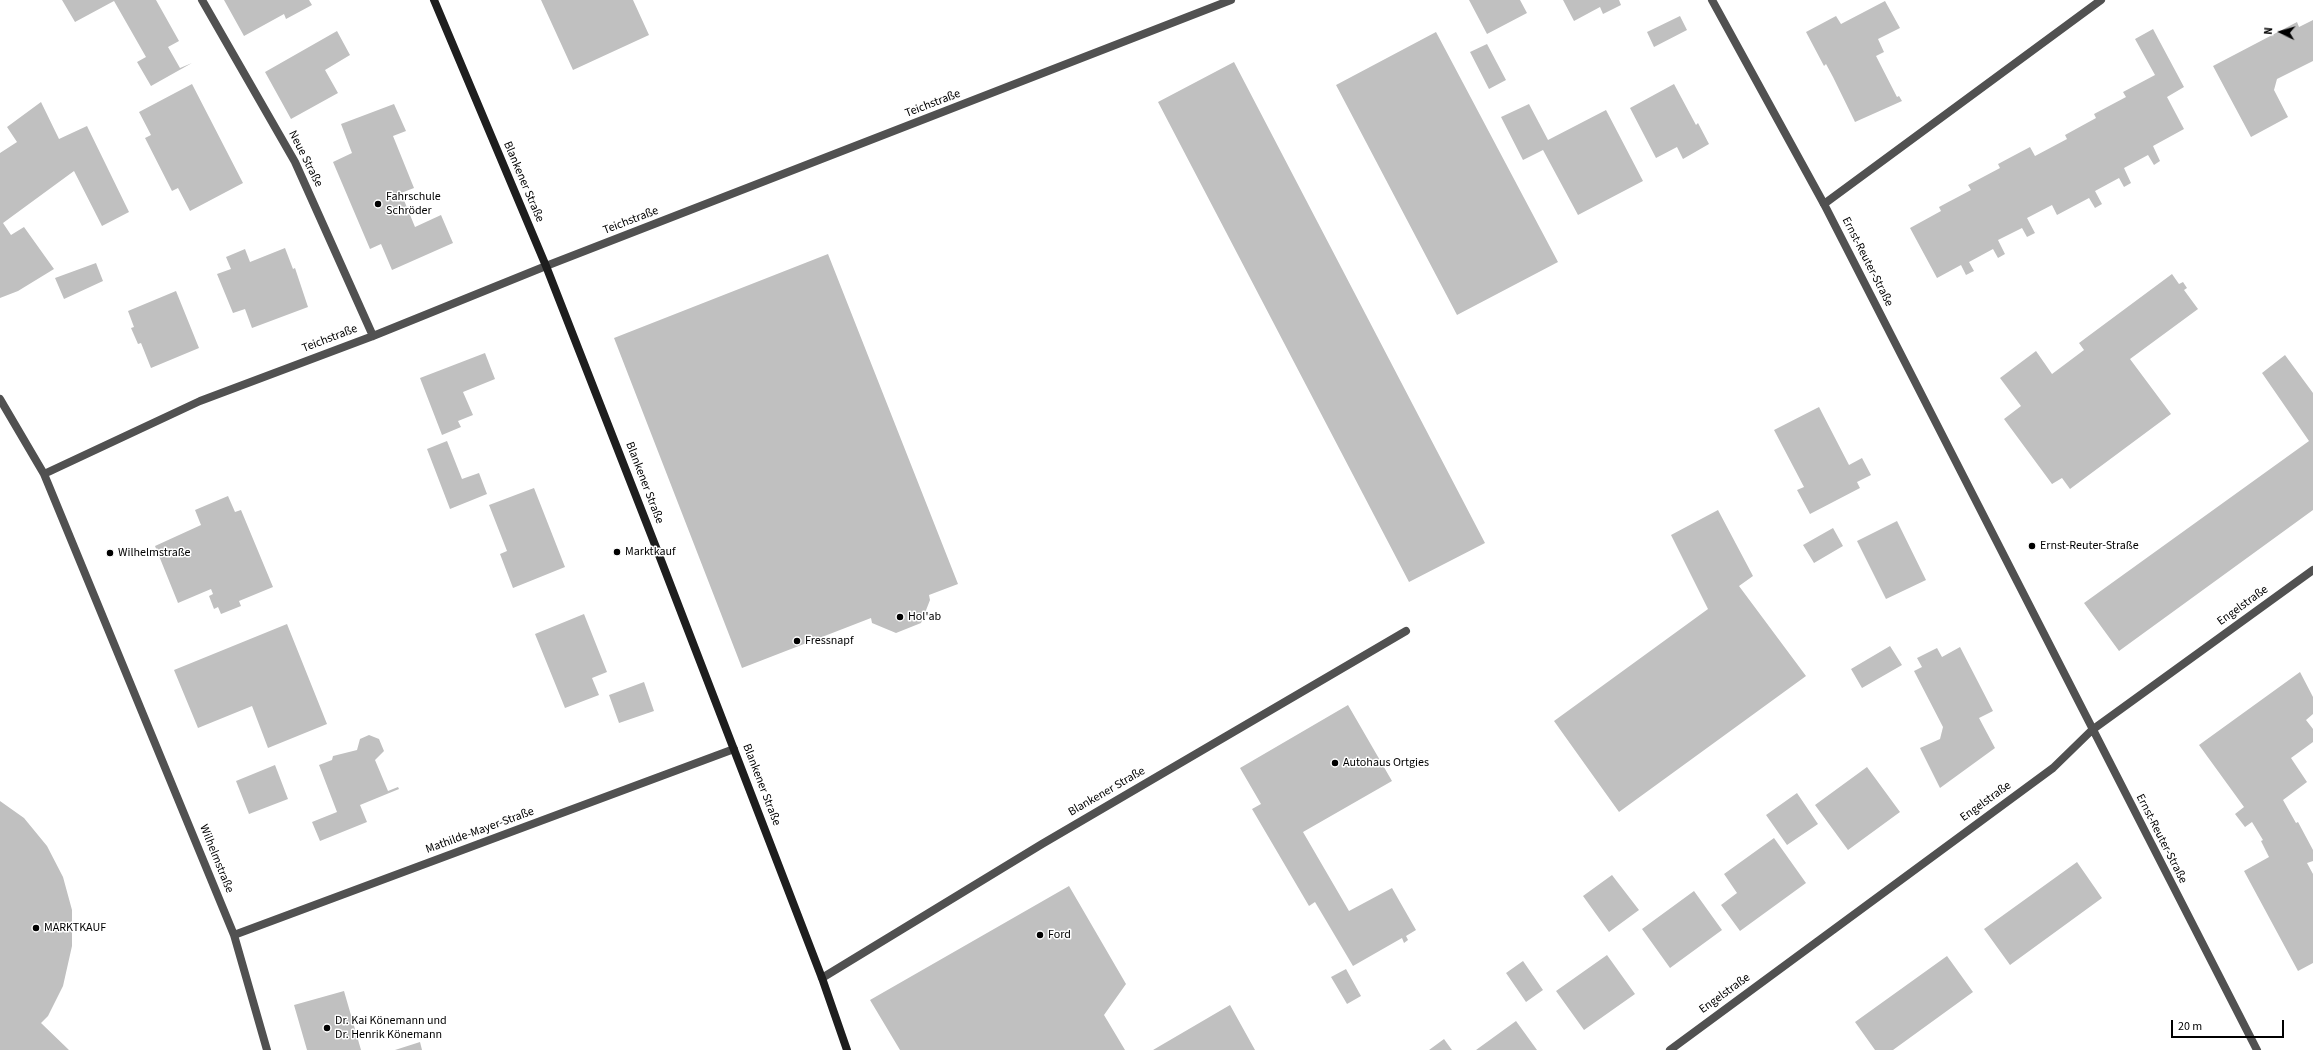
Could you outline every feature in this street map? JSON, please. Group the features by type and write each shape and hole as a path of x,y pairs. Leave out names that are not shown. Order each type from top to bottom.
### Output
{"main road":[{"name":"Blankener Straße","path":"434,0 546,266 822,978 847,1050"}],"street":[{"name":"Neue Straße","path":"202,0 295,162 373,336"},
{"name":"Teichstraße","path":"44,474 200,401 373,336 546,266 1231,0"},
{"name":"Ernst-Reuter-Straße","path":"1712,0 1824,204 2257,1050"},
{"path":"1824,204 2102,0"},
{"name":"Wilhelmstraße","path":"0,399 44,474 234,935 267,1050"},
{"name":"Engelstraße","path":"1670,1050 2053,768 2092,730 2313,570"},
{"name":"Blankener Straße","path":"822,978 1042,844 1406,631"},
{"name":"Mathilde-Mayer-Straße","path":"234,935 734,749"}],"building":[{"path":"62,0 156,0 179,41 168,47 180,68 192,63 151,86 137,62 146,57 114,1 75,22"},
{"path":"224,0 309,0 312,5 286,19 284,14 244,36"},
{"path":"541,0 633,0 649,35 573,70"},
{"path":"1469,0 1520,0 1527,13 1487,34"},
{"path":"1563,0 1619,0 1621,5 1603,14 1600,7 1574,21"},
{"path":"1885,1 1900,28 1878,39 1884,52 1876,56 1897,97 1899,96 1902,101 1855,122 1826,64 1824,66 1806,32 1836,16 1841,24"},
{"path":"1680,16 1687,30 1654,47 1647,32"},
{"path":"2313,20 2313,61 2277,79 2274,90 2288,117 2251,137 2213,66 2297,22 2299,27"},
{"path":"2153,29 2184,87 2167,97 2184,129 2153,146 2160,161 2154,165 2148,155 2124,168 2131,183 2124,187 2119,178 2095,191 2102,204 2095,208 2089,198 2057,215 2052,205 2027,218 2035,233 2027,237 2022,228 1998,240 2005,254 1998,258 1993,249 1969,262 1974,271 1966,275 1961,265 1937,278 1910,228 1941,211 1939,207 1971,190 1968,185 2000,168 1998,164 2030,147 2035,156 2067,139 2065,135 2096,118 2094,114 2126,97 2123,92 2155,75 2135,39"},
{"path":"337,31 350,55 325,70 338,93 291,119 265,72"},
{"path":"1436,32 1558,262 1457,315 1336,85"},
{"path":"1487,44 1506,80 1489,89 1470,52"},
{"path":"1234,62 1485,543 1409,582 1158,102"},
{"path":"192,84 243,183 190,211 178,188 172,191 145,138 151,135 139,112"},
{"path":"1674,84 1696,125 1698,123 1709,144 1683,159 1677,147 1656,158 1630,108"},
{"path":"41,102 59,139 87,126 129,212 102,226 74,171 3,223 11,235 24,227 54,269 18,291 0,298 0,153 17,142 7,127"},
{"name":"Fahrschule Schröder","path":"394,104 406,131 393,136 414,188 401,193 415,227 441,215 453,243 392,270 381,244 370,249 333,162 352,153 341,124"},
{"path":"1529,104 1548,140 1606,110 1643,181 1578,215 1543,150 1523,160 1501,117"},
{"path":"285,248 293,269 295,268 308,307 252,328 245,309 233,313 217,274 231,269 226,257 245,249 250,262"},
{"path":"828,254 958,584 929,595 930,600 921,623 896,633 872,623 871,618 742,668 614,338"},
{"path":"96,263 103,281 64,299 55,278"},
{"path":"2172,274 2179,284 2183,282 2187,288 2184,290 2198,309 2130,359 2171,414 2070,489 2062,478 2052,484 2004,419 2021,406 2000,378 2036,351 2052,374 2084,350 2079,343"},
{"path":"176,291 199,348 151,368 141,343 138,344 131,328 134,327 128,311"},
{"path":"485,353 495,379 463,392 473,415 458,421 461,427 442,435 420,378"},
{"path":"2285,355 2313,393 2313,510 2119,651 2084,603 2309,441 2262,373"},
{"path":"1819,407 1849,465 1862,458 1871,475 1857,482 1860,488 1810,514 1797,490 1804,487 1774,430"},
{"path":"447,441 462,479 479,473 487,494 450,509 427,449"},
{"path":"534,488 565,567 513,588 500,554 507,551 489,505"},
{"path":"228,496 235,512 241,510 273,587 239,601 241,606 221,614 218,607 214,609 209,596 213,594 211,589 178,603 155,546 201,525 195,510"},
{"path":"1718,510 1753,576 1739,586 1806,676 1619,812 1554,721 1708,609 1671,535"},
{"path":"1897,521 1926,580 1886,599 1857,541"},
{"path":"1833,528 1843,546 1814,563 1803,545"},
{"path":"584,614 607,672 592,678 599,695 565,708 535,634"},
{"path":"287,624 327,724 268,748 252,706 198,728 174,670"},
{"path":"1890,646 1902,665 1862,688 1851,669"},
{"path":"1960,647 1993,711 1979,718 1995,748 1940,788 1920,748 1940,739 1943,727 1914,671 1922,667 1917,658 1937,648 1942,657"},
{"path":"2300,672 2313,697 2313,714 2306,720 2313,729 2313,742 2291,758 2307,782 2283,800 2296,823 2298,822 2313,850 2313,861 2307,863 2313,874 2313,963 2298,971 2244,871 2269,857 2261,841 2263,840 2252,822 2245,827 2235,814 2244,807 2199,745"},
{"path":"644,682 654,711 619,723 609,695"},
{"path":"1348,705 1392,781 1303,832 1349,911 1392,888 1416,930 1406,936 1408,940 1404,943 1402,938 1353,966 1315,902 1309,906 1252,809 1261,804 1240,768"},
{"path":"369,735 379,739 384,751 375,760 388,791 398,787 399,789 360,805 367,822 320,841 312,822 337,812 319,765 332,760 333,756 357,750 360,739"},
{"path":"275,765 288,799 249,814 236,781"},
{"path":"1867,767 1900,812 1848,850 1815,805"},
{"path":"1797,793 1818,824 1787,845 1766,815"},
{"name":"MARKTKAUF","path":"0,801 24,818 47,846 63,877 72,910 72,946 63,986 48,1016 41,1023 69,1050 0,1050"},
{"path":"1774,838 1806,883 1740,931 1721,905 1737,893 1724,874"},
{"path":"2077,862 2102,898 2010,965 1984,929"},
{"path":"1612,875 1639,910 1609,932 1583,896"},
{"name":"Ford","path":"1069,886 1126,984 1104,1015 1125,1050 900,1050 870,1000"},
{"path":"1694,891 1722,930 1670,968 1642,929"},
{"path":"1607,955 1635,994 1584,1030 1556,991"},
{"path":"1947,956 1973,992 1893,1050 1875,1050 1855,1022"},
{"path":"1523,961 1543,990 1526,1002 1506,973"},
{"path":"1346,969 1361,996 1347,1004 1331,977"},
{"name":"Dr. Kai Könemann und Dr. Henrik Könemann","path":"344,991 361,1050 307,1050 294,1005"},
{"path":"1230,1005 1255,1050 1153,1050"},
{"path":"1516,1021 1537,1050 1476,1050"},
{"path":"1444,1039 1452,1050 1429,1050"},
{"path":"420,1042 422,1050 395,1050"}],"place":[{"name":"Fahrschule Schröder","path":"378,204"},
{"name":"Ernst-Reuter-Straße","path":"2032,546"},
{"name":"Marktkauf","path":"617,552"},
{"name":"Wilhelmstraße","path":"110,553"},
{"name":"Hol'ab","path":"900,617"},
{"name":"Fressnapf","path":"797,641"},
{"name":"Autohaus Ortgies","path":"1335,763"},
{"name":"MARKTKAUF","path":"36,928"},
{"name":"Ford","path":"1040,935"},
{"name":"Dr. Kai Könemann und Dr. Henrik Könemann","path":"327,1028"}]}
